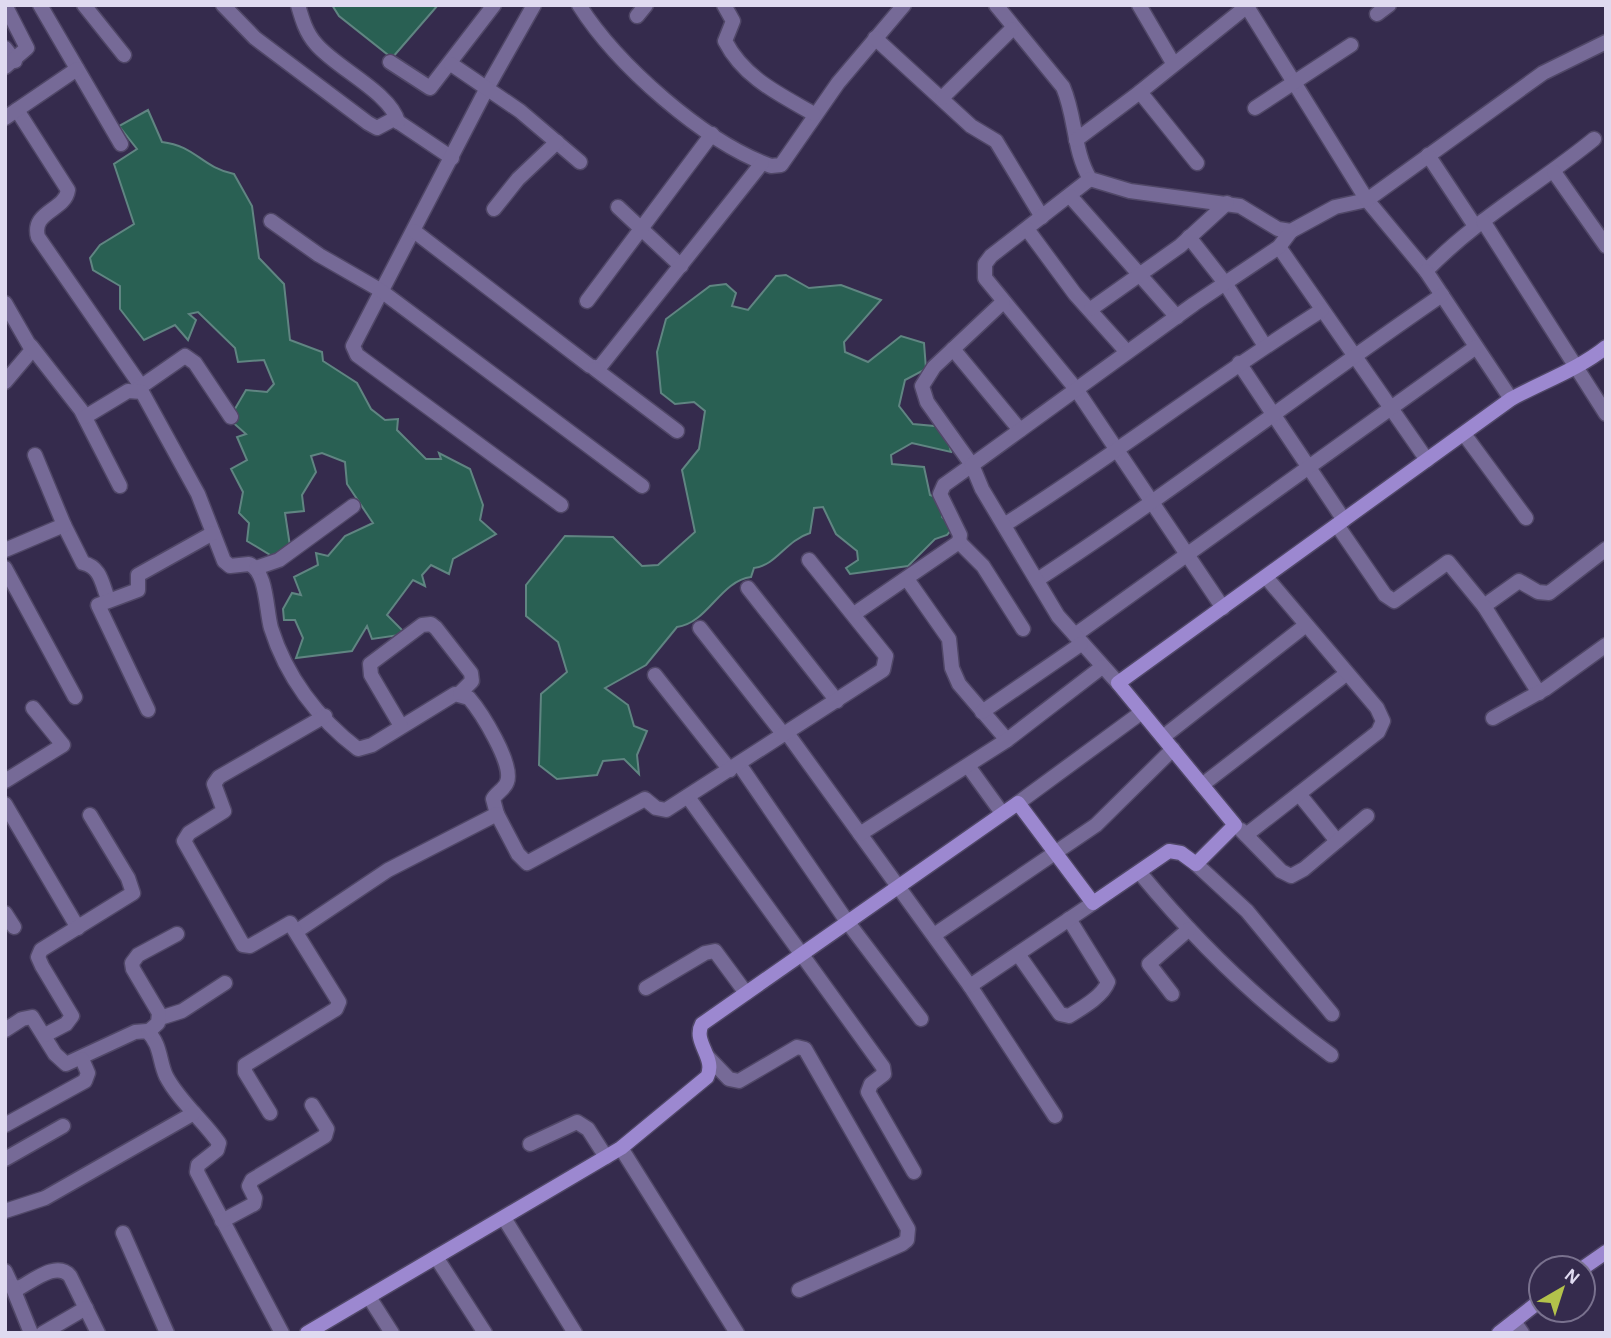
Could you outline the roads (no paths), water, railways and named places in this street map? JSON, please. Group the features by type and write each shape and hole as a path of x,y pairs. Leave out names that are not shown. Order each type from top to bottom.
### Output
{"street":[{"path":"5,5 27,48 10,64 5,48"},
{"path":"40,5 121,144"},
{"path":"84,5 124,55"},
{"path":"223,5 233,19 264,45 368,123 377,128 391,120 398,122 452,158"},
{"path":"298,5 308,33 317,46 387,104 398,122"},
{"path":"390,62 430,88 494,5"},
{"path":"534,5 353,341 353,351 561,505"},
{"path":"579,5 614,52 655,90 712,134 771,166 781,164 814,114 904,5"},
{"path":"724,5 733,21 725,41 743,67 758,81 814,114"},
{"path":"996,5 1012,29 1053,72 1063,87 1069,100 1082,164 1090,179 1130,191 1227,203 1251,211 1278,229 1291,231"},
{"path":"1139,5 1173,63"},
{"path":"1076,140 1249,7 1367,200 1426,271 1511,399"},
{"path":"942,98 1012,29"},
{"path":"875,38 971,126 996,141 1042,217"},
{"path":"854,614 959,542 960,535 940,494 944,485 1127,352 1279,247 1291,231 1335,207 1367,200 1543,74 1606,42"},
{"path":"1255,108 1351,46"},
{"path":"451,64 487,88 580,162"},
{"path":"77,69 11,114 68,190 63,201 38,221 35,228 37,237 154,409 198,494 227,565 248,564 256,568 279,560 353,506"},
{"path":"1140,92 1198,163"},
{"path":"587,301 712,134"},
{"path":"1426,271 1458,238 1553,172 1594,139"},
{"path":"494,209 518,179 557,142"},
{"path":"1428,155 1479,223 1606,414"},
{"path":"594,369 602,366 762,163"},
{"path":"1553,172 1606,246"},
{"path":"1090,179 985,264 985,278 1076,389 1223,608"},
{"path":"1070,196 1177,317"},
{"path":"1091,309 1189,237 1227,203"},
{"path":"618,207 681,266"},
{"path":"271,221 318,255 380,290 642,486"},
{"path":"1027,229 1075,294 1127,352"},
{"path":"414,231 677,431"},
{"path":"1189,237 1225,283 1265,346"},
{"path":"1279,247 1427,460"},
{"path":"1037,580 1153,501 1273,412 1442,295"},
{"path":"1003,302 928,374 922,386 927,402 972,465 1058,616 1241,830 1281,871 1291,876 1367,816"},
{"path":"5,303 31,346 85,417 120,486"},
{"path":"1004,525 1239,363 1322,310"},
{"path":"5,382 30,355 31,346"},
{"path":"982,712 1189,554 1476,347"},
{"path":"1118,683 1511,399 1574,365 1587,363 1606,347"},
{"path":"953,349 1020,430"},
{"path":"85,417 128,391 139,388 186,356 195,363 231,417"},
{"path":"1239,363 1273,412 1390,600 1399,600 1448,562 1484,606 1539,693"},
{"path":"1464,434 1526,518"},
{"path":"36,455 64,525 83,563 93,565 97,570 108,599"},
{"path":"5,550 64,525"},
{"path":"148,710 99,607 100,603 137,591 138,575 213,533"},
{"path":"959,542 983,566 1023,629"},
{"path":"1484,606 1519,581 1538,592 1549,593 1606,550"},
{"path":"460,693 475,705 498,743 508,782 493,799 497,814 518,854 527,863 645,799 656,808 666,810 883,670 887,661 854,614 810,560"},
{"path":"5,568 75,697"},
{"path":"256,568 271,628 287,669 300,691 358,749 372,745 460,693 472,681 471,673 436,628 431,624 422,625 370,664 371,675 401,726"},
{"path":"1196,864 1241,830 1299,794 1381,727 1381,714 1266,577"},
{"path":"908,579 949,639 952,668 959,684 1007,740"},
{"path":"748,588 837,701"},
{"path":"1163,737 1306,625"},
{"path":"700,628 786,734 934,935 1055,1116"},
{"path":"1493,718 1539,693 1606,645"},
{"path":"860,834 1007,740 1102,667"},
{"path":"1202,785 1346,674"},
{"path":"655,675 735,767 921,1019"},
{"path":"5,781 62,745 33,708"},
{"path":"307,1333 621,1148 698,1086 710,1072 699,1028 846,920 1018,803 1142,712"},
{"path":"270,1113 245,1072 245,1065 338,1006 337,997 297,931 288,922 250,946 243,945 184,841 189,833 222,814 223,805 214,784 219,777 325,716"},
{"path":"934,935 1106,816 1173,749"},
{"path":"968,766 1002,813"},
{"path":"1299,794 1337,841"},
{"path":"688,797 883,1067 884,1074 871,1084 868,1092 914,1172"},
{"path":"1018,803 1093,903"},
{"path":"5,804 78,928"},
{"path":"45,1035 71,1020 72,1011 42,966 39,953 44,947 133,893 128,878 90,814"},
{"path":"297,931 388,870 497,814"},
{"path":"970,986 1140,873 1169,850 1181,853 1196,864 1247,911 1332,1014"},
{"path":"1140,873 1189,929 1253,992 1331,1055"},
{"path":"5,913 14,927"},
{"path":"1018,954 1060,1014 1065,1017 1075,1012 1101,992 1108,982 1069,919"},
{"path":"1172,994 1149,964 1189,929"},
{"path":"160,1018 132,963 138,955 177,934"},
{"path":"646,988 705,953 715,951 746,993"},
{"path":"5,1030 22,1019 32,1017 61,1061 72,1064 135,1032 148,1032 160,1018 182,1011 225,983"},
{"path":"148,1032 161,1053 167,1076 219,1143 217,1150 198,1165 197,1172 282,1333"},
{"path":"708,1057 729,1079 739,1081 797,1047 805,1049 908,1229 909,1235 902,1244 799,1290"},
{"path":"5,1125 85,1081 88,1073 82,1059"},
{"path":"222,1221 254,1204 255,1198 248,1186 252,1180 325,1136 327,1129 312,1105"},
{"path":"5,1211 45,1198 194,1114"},
{"path":"530,1144 577,1122 588,1129 606,1157"},
{"path":"5,1159 63,1126"},
{"path":"621,1148 737,1333"},
{"path":"504,1217 575,1333"},
{"path":"123,1233 167,1333"},
{"path":"436,1257 485,1333"},
{"path":"12,1286 19,1288 61,1268 70,1276 98,1333"},
{"path":"5,1271 32,1333"},
{"path":"369,1297 392,1333"},
{"path":"43,1333 86,1308"},
{"path":"1499,1333 1518,1327"}]}
